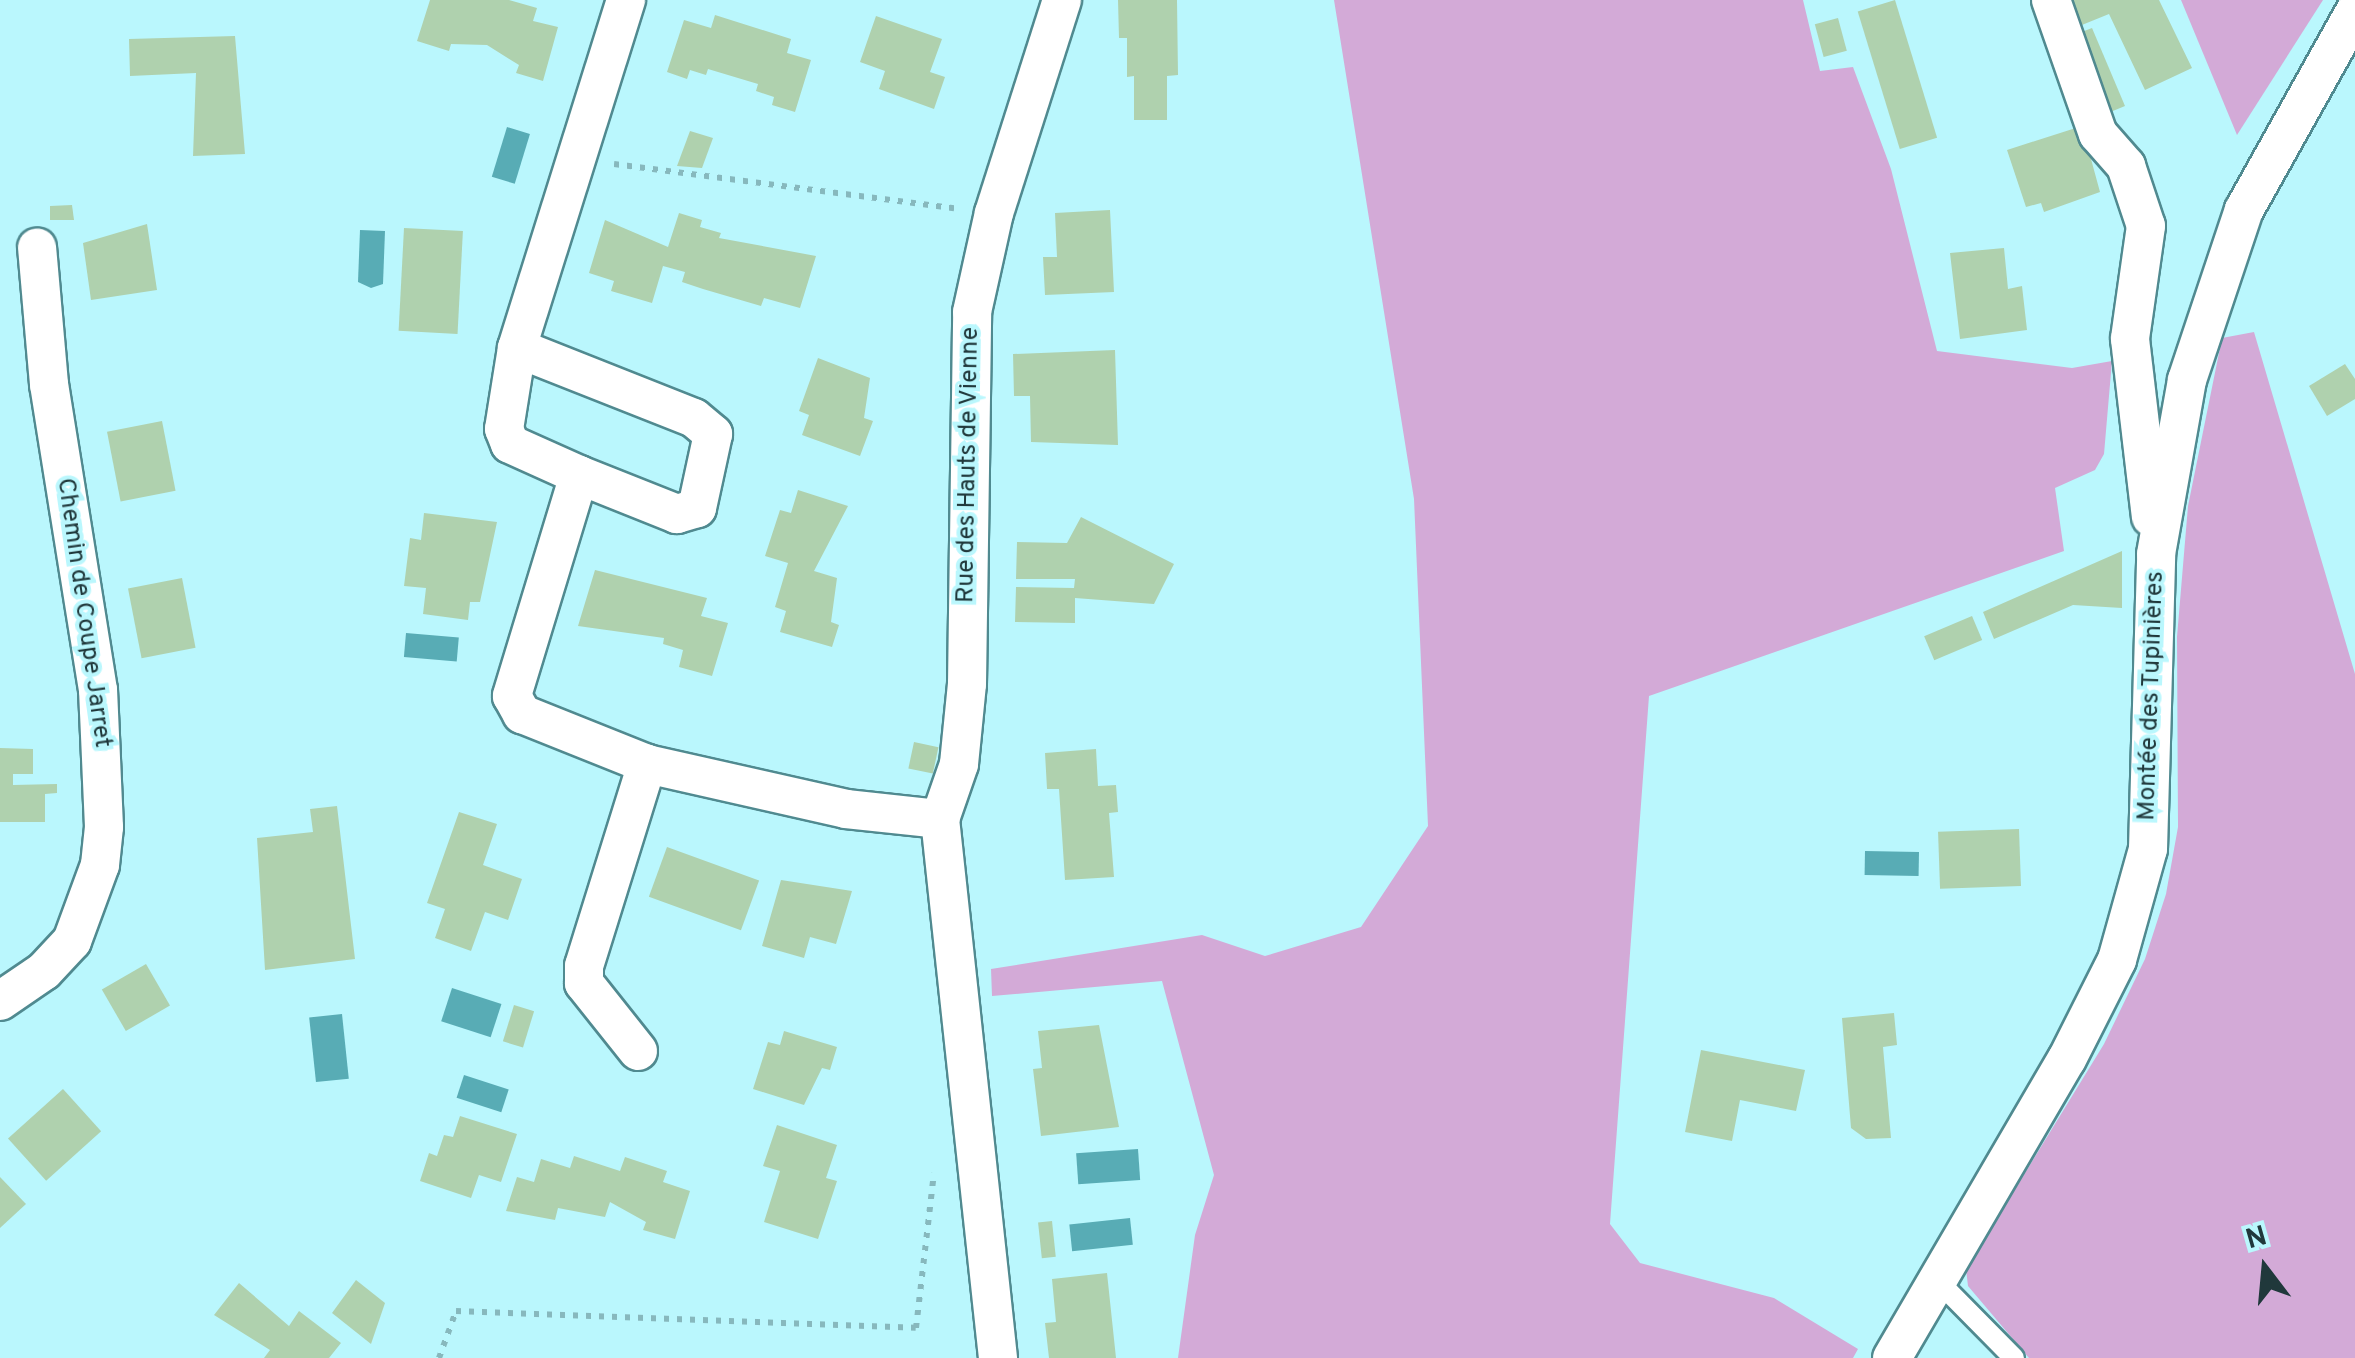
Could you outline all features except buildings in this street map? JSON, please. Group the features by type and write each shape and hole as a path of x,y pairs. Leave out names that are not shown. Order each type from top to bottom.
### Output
{"street":[{"path":"517,348 694,418 714,434 697,508 677,514 579,475 510,444 504,429 517,348 626,0"},
{"name":"Rue des Hauts de Vienne","path":"998,1358 940,820 958,764 967,684 968,368 994,213 1062,0"},
{"path":"2050,0 2098,134 2126,166 2146,226 2130,340 2156,554"},
{"name":"Montée des Tupinières","path":"1892,1358 2097,1004 2136,900 2152,783 2156,554 2187,380 2217,277 2270,154 2355,11"},
{"name":"Chemin de Coupe Jarret","path":"0,1001 72,941 100,865 104,827 98,690 49,384 38,248"},
{"path":"579,475 512,696 522,714 647,764 846,809 940,820"},
{"path":"638,1052 584,983 584,966 647,764"}],"lane":[{"path":"1936,1280 2014,1358"}],"path":[{"path":"579,156 994,213"},
{"path":"439,1358 456,1311 916,1328 935,1166"}],"shaded area":[{"path":"1334,0 1803,0 1820,71 1853,67 1891,169 1937,351 2072,368 2112,361 2104,454 2095,470 2055,488 2064,551 1649,696 1610,1224 1640,1263 1774,1298 1858,1349 1853,1358 1178,1358 1195,1235 1214,1175 1162,981 992,996 991,969 1202,935 1265,956 1361,927 1428,826 1414,499"},
{"path":"2181,0 2323,0 2237,135"},
{"path":"2254,332 2355,674 2355,1358 2029,1358 1968,1286 1966,1269 2104,1044 2145,959 2166,894 2178,827 2177,637 2188,506 2222,338"}],"water":[{"path":"507,127 530,134 515,184 492,177"},
{"path":"360,230 385,231 383,284 371,288 358,282"},
{"path":"406,633 459,638 457,662 404,657"},
{"path":"1865,851 1919,852 1919,876 1865,875"},
{"path":"452,988 501,1004 491,1037 441,1021"},
{"path":"342,1014 349,1079 316,1082 309,1017"},
{"path":"464,1075 509,1090 501,1112 457,1098"},
{"path":"1138,1149 1140,1180 1078,1184 1076,1153"},
{"path":"1130,1218 1133,1245 1072,1251 1069,1224"}]}
